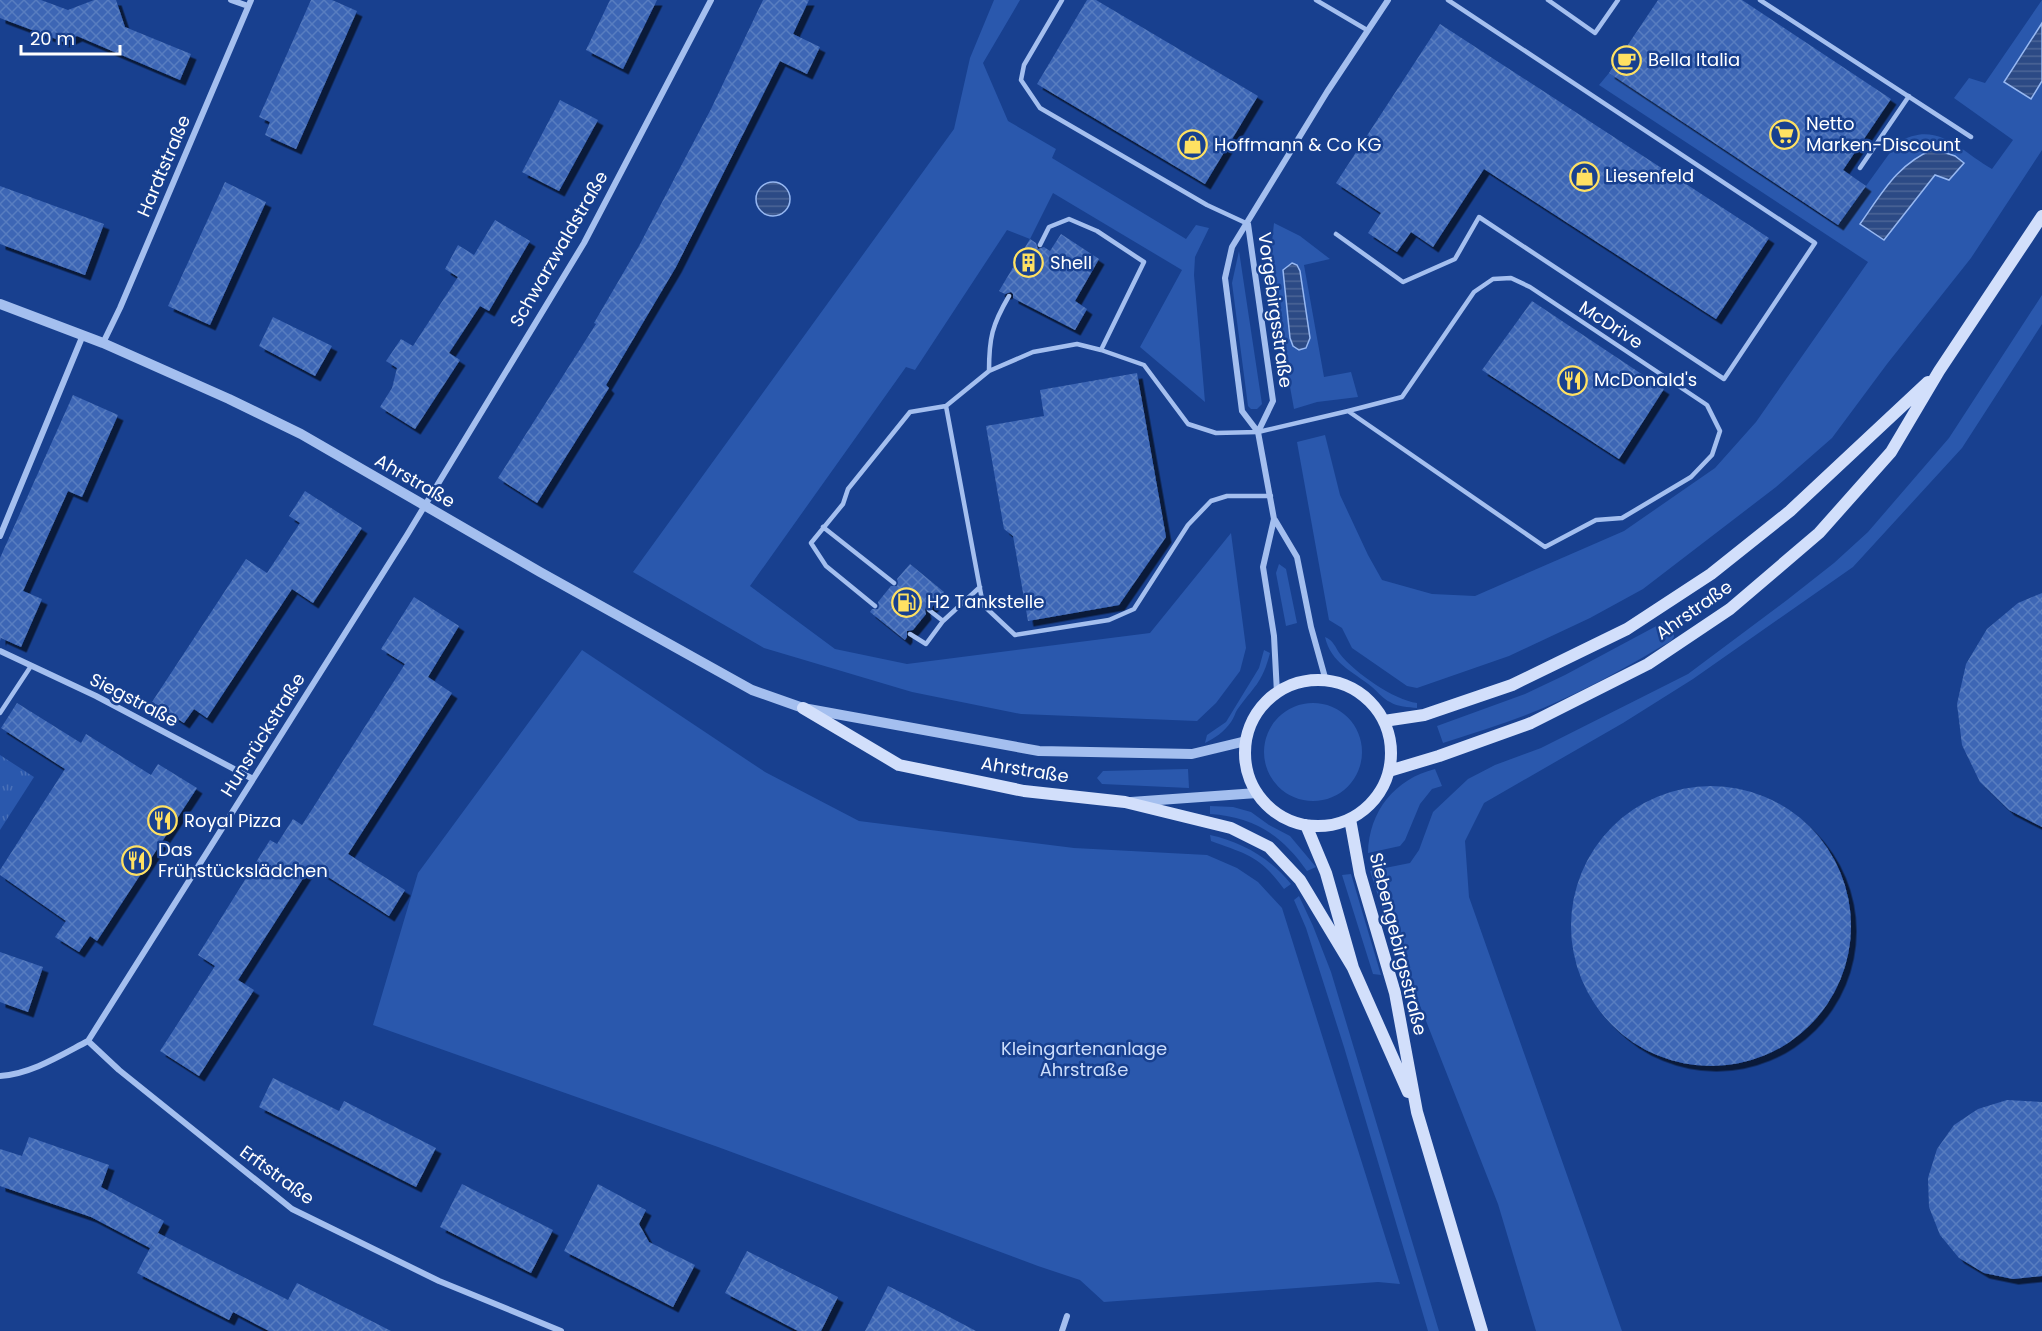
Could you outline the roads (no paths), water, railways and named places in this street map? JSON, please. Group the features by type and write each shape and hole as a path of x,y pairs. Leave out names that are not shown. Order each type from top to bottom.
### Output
{"main road":[{"name":"Ahrstraße","path":"1389,771 1439,756 1531,723 1648,664 1730,609 1819,533 1891,452 1940,371 2042,216"},
{"name":"Ahrstraße","path":"1384,721 1424,715 1512,685 1627,629 1712,574 1790,511 1940,371"},
{"path":"1326,681 1343,684 1366,698 1384,721 1391,754 1389,771 1378,795 1366,808 1350,819 1330,825 1306,825 1292,821 1271,809 1257,793 1248,776 1245,762 1246,741 1251,724 1263,705 1277,693 1301,683 1326,681"},
{"name":"Ahrstraße","path":"803,708 899,765 1024,791 1125,802"},
{"path":"1125,802 1231,828 1269,847 1300,880 1353,968"},
{"name":"Siebengebirgsstraße","path":"1350,819 1360,874 1395,993 1417,1112 1482,1331"},
{"name":"Siebengebirgsstraße","path":"1306,825 1326,873 1353,968 1417,1112"}],"street":[{"path":"231,0 249,3"},
{"name":"Schwarzwaldstraße","path":"424,506 584,243 711,0"},
{"name":"Vorgebirgsstraße","path":"1277,693 1274,636 1263,567 1274,519 1258,432 1242,411 1225,278 1232,247 1327,92 1388,0"},
{"name":"Hardtstraße","path":"103,343 120,308 249,3"},
{"name":"Vorgebirgsstraße","path":"1248,224 1273,401 1258,432"},
{"name":"Ahrstraße","path":"0,304 103,343 301,434 424,506 752,690 803,708 1039,751 1192,754 1246,741"},
{"path":"0,536 83,335"},
{"name":"Hunsrückstraße","path":"88,1041 424,506"},
{"name":"Vorgebirgsstraße","path":"1274,519 1297,557 1311,627 1326,681"},
{"name":"Siegstraße","path":"0,651 96,696 252,779"},
{"name":"Ahrstraße","path":"1125,802 1257,793"},
{"path":"0,1076 48,1061 88,1041"},
{"name":"Erftstraße","path":"88,1041 119,1071 292,1209 439,1281 561,1331"},
{"path":"1062,1331 1067,1316"}],"lane":[{"path":"1062,0 1024,64 1022,80 1040,108 1208,205 1248,224"},
{"path":"1316,0 1367,30"},
{"path":"1336,234 1403,282 1455,259 1479,217 1724,379 1815,243 1448,0"},
{"path":"1548,0 1595,33 1618,0"},
{"path":"1760,0 1971,137"},
{"path":"1860,168 1909,96"},
{"path":"1040,245 1049,227 1069,219 1097,231 1144,262 1101,350"},
{"name":"McDrive","path":"1511,278 1530,287 1707,405 1720,431 1713,455 1691,477 1622,518 1596,520 1545,547 1348,411 1402,398 1473,292 1493,279 1511,278"},
{"path":"989,371 989,343 996,318 1009,296"},
{"path":"875,606 826,566 811,543 843,504 848,489 910,412 946,406 989,371 1033,352 1077,345 1101,350 1144,365 1188,424 1216,433 1258,432 1348,411"},
{"path":"946,406 983,605 1015,635 1109,620 1134,609 1188,525 1211,501 1227,496 1271,496"},
{"path":"823,527 894,583"},
{"path":"910,634 926,644 943,621 980,587"},
{"path":"929,610 943,621"},
{"path":"0,713 31,666"}],"place":[{"name":"Bella Italia","path":"1627,60"},
{"name":"Netto Marken-Discount","path":"1785,134"},
{"name":"Hoffmann & Co KG","path":"1193,145"},
{"name":"Liesenfeld","path":"1584,176"},
{"name":"Shell","path":"1029,263"},
{"name":"McDonald's","path":"1573,380"},
{"name":"H2 Tankstelle","path":"906,602"},
{"name":"Royal Pizza","path":"163,821"},
{"name":"Das Frühstückslädchen","path":"137,860"}],"park label":[{"name":"Kleingartenanlage Ahrstraße","path":"1084,1059"}]}
